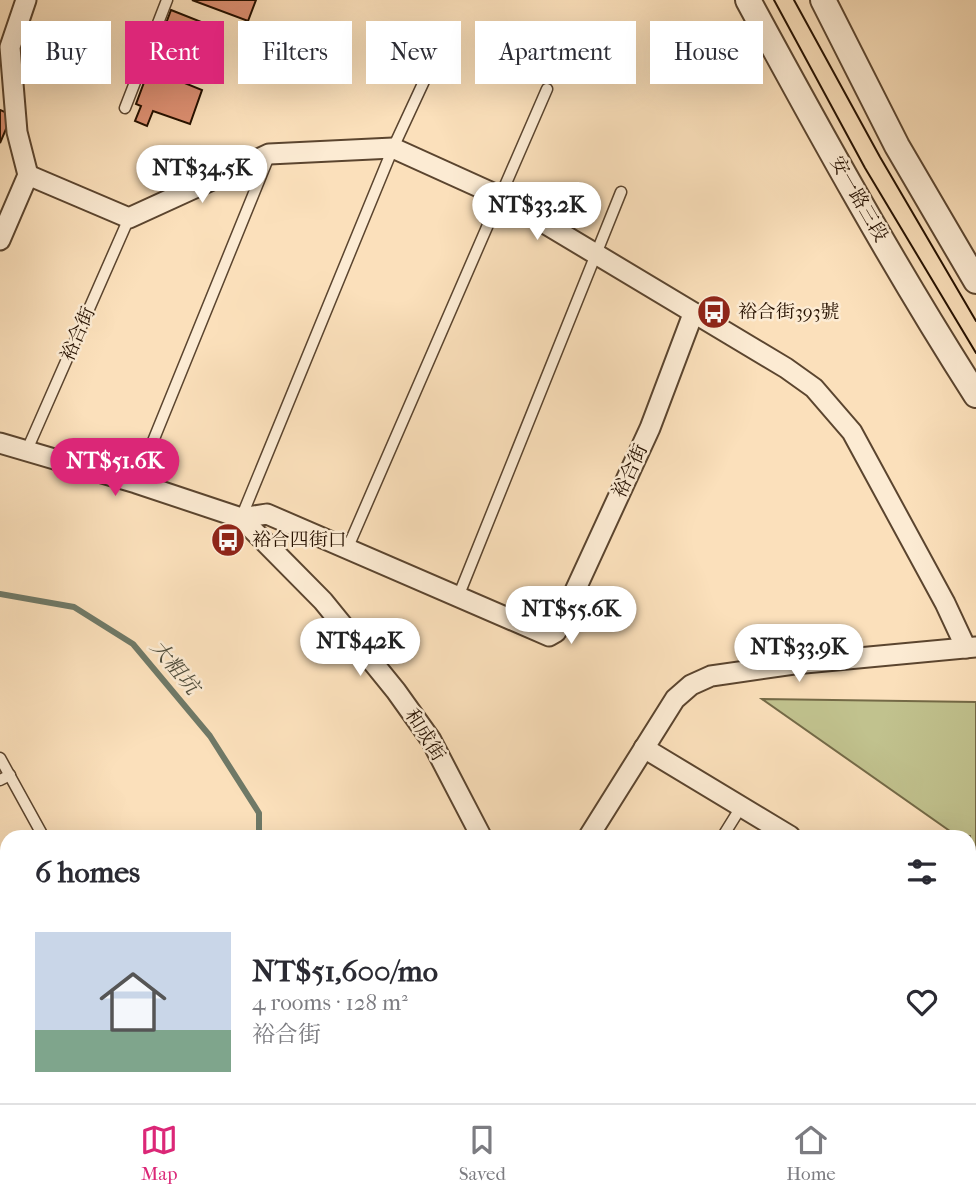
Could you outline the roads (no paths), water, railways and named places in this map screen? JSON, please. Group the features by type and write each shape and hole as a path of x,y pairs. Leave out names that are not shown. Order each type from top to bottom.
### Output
{"street":[{"path":"0,240 28,175 18,132 10,47 26,0"},
{"name":"安一路三段","path":"748,0 940,340 976,395"},
{"path":"824,2 897,146 976,281"},
{"path":"28,175 129,218 270,154 393,148 499,196 786,368 814,388 837,411 866,456 971,648 794,664 711,676 691,685 675,699 593,830"},
{"name":"裕合街","path":"0,443 136,483 241,518 267,514 549,636 556,632 650,428 693,314"},
{"name":"和成街","path":"241,518 323,601 396,691 431,740 478,830"},
{"path":"644,748 780,830"}],"lane":[{"path":"125,108 167,0"},
{"path":"241,518 393,148 423,84"},
{"path":"348,547 547,89"},
{"path":"136,483 270,154"},
{"path":"457,598 621,191"},
{"name":"裕合街","path":"27,450 129,218"},
{"path":"0,758 5,778 39,830"},
{"path":"727,830 741,807"}],"waterway":[{"name":"大粗坑","path":"0,594 74,607 133,644 210,736 259,813 259,830"}],"tram line":[{"path":"774,0 865,168 976,353"},
{"path":"794,0 880,157 976,321"}],"place":[{"name":"裕合街393號","path":"714,312"},
{"name":"裕合四街口","path":"228,540"}]}
